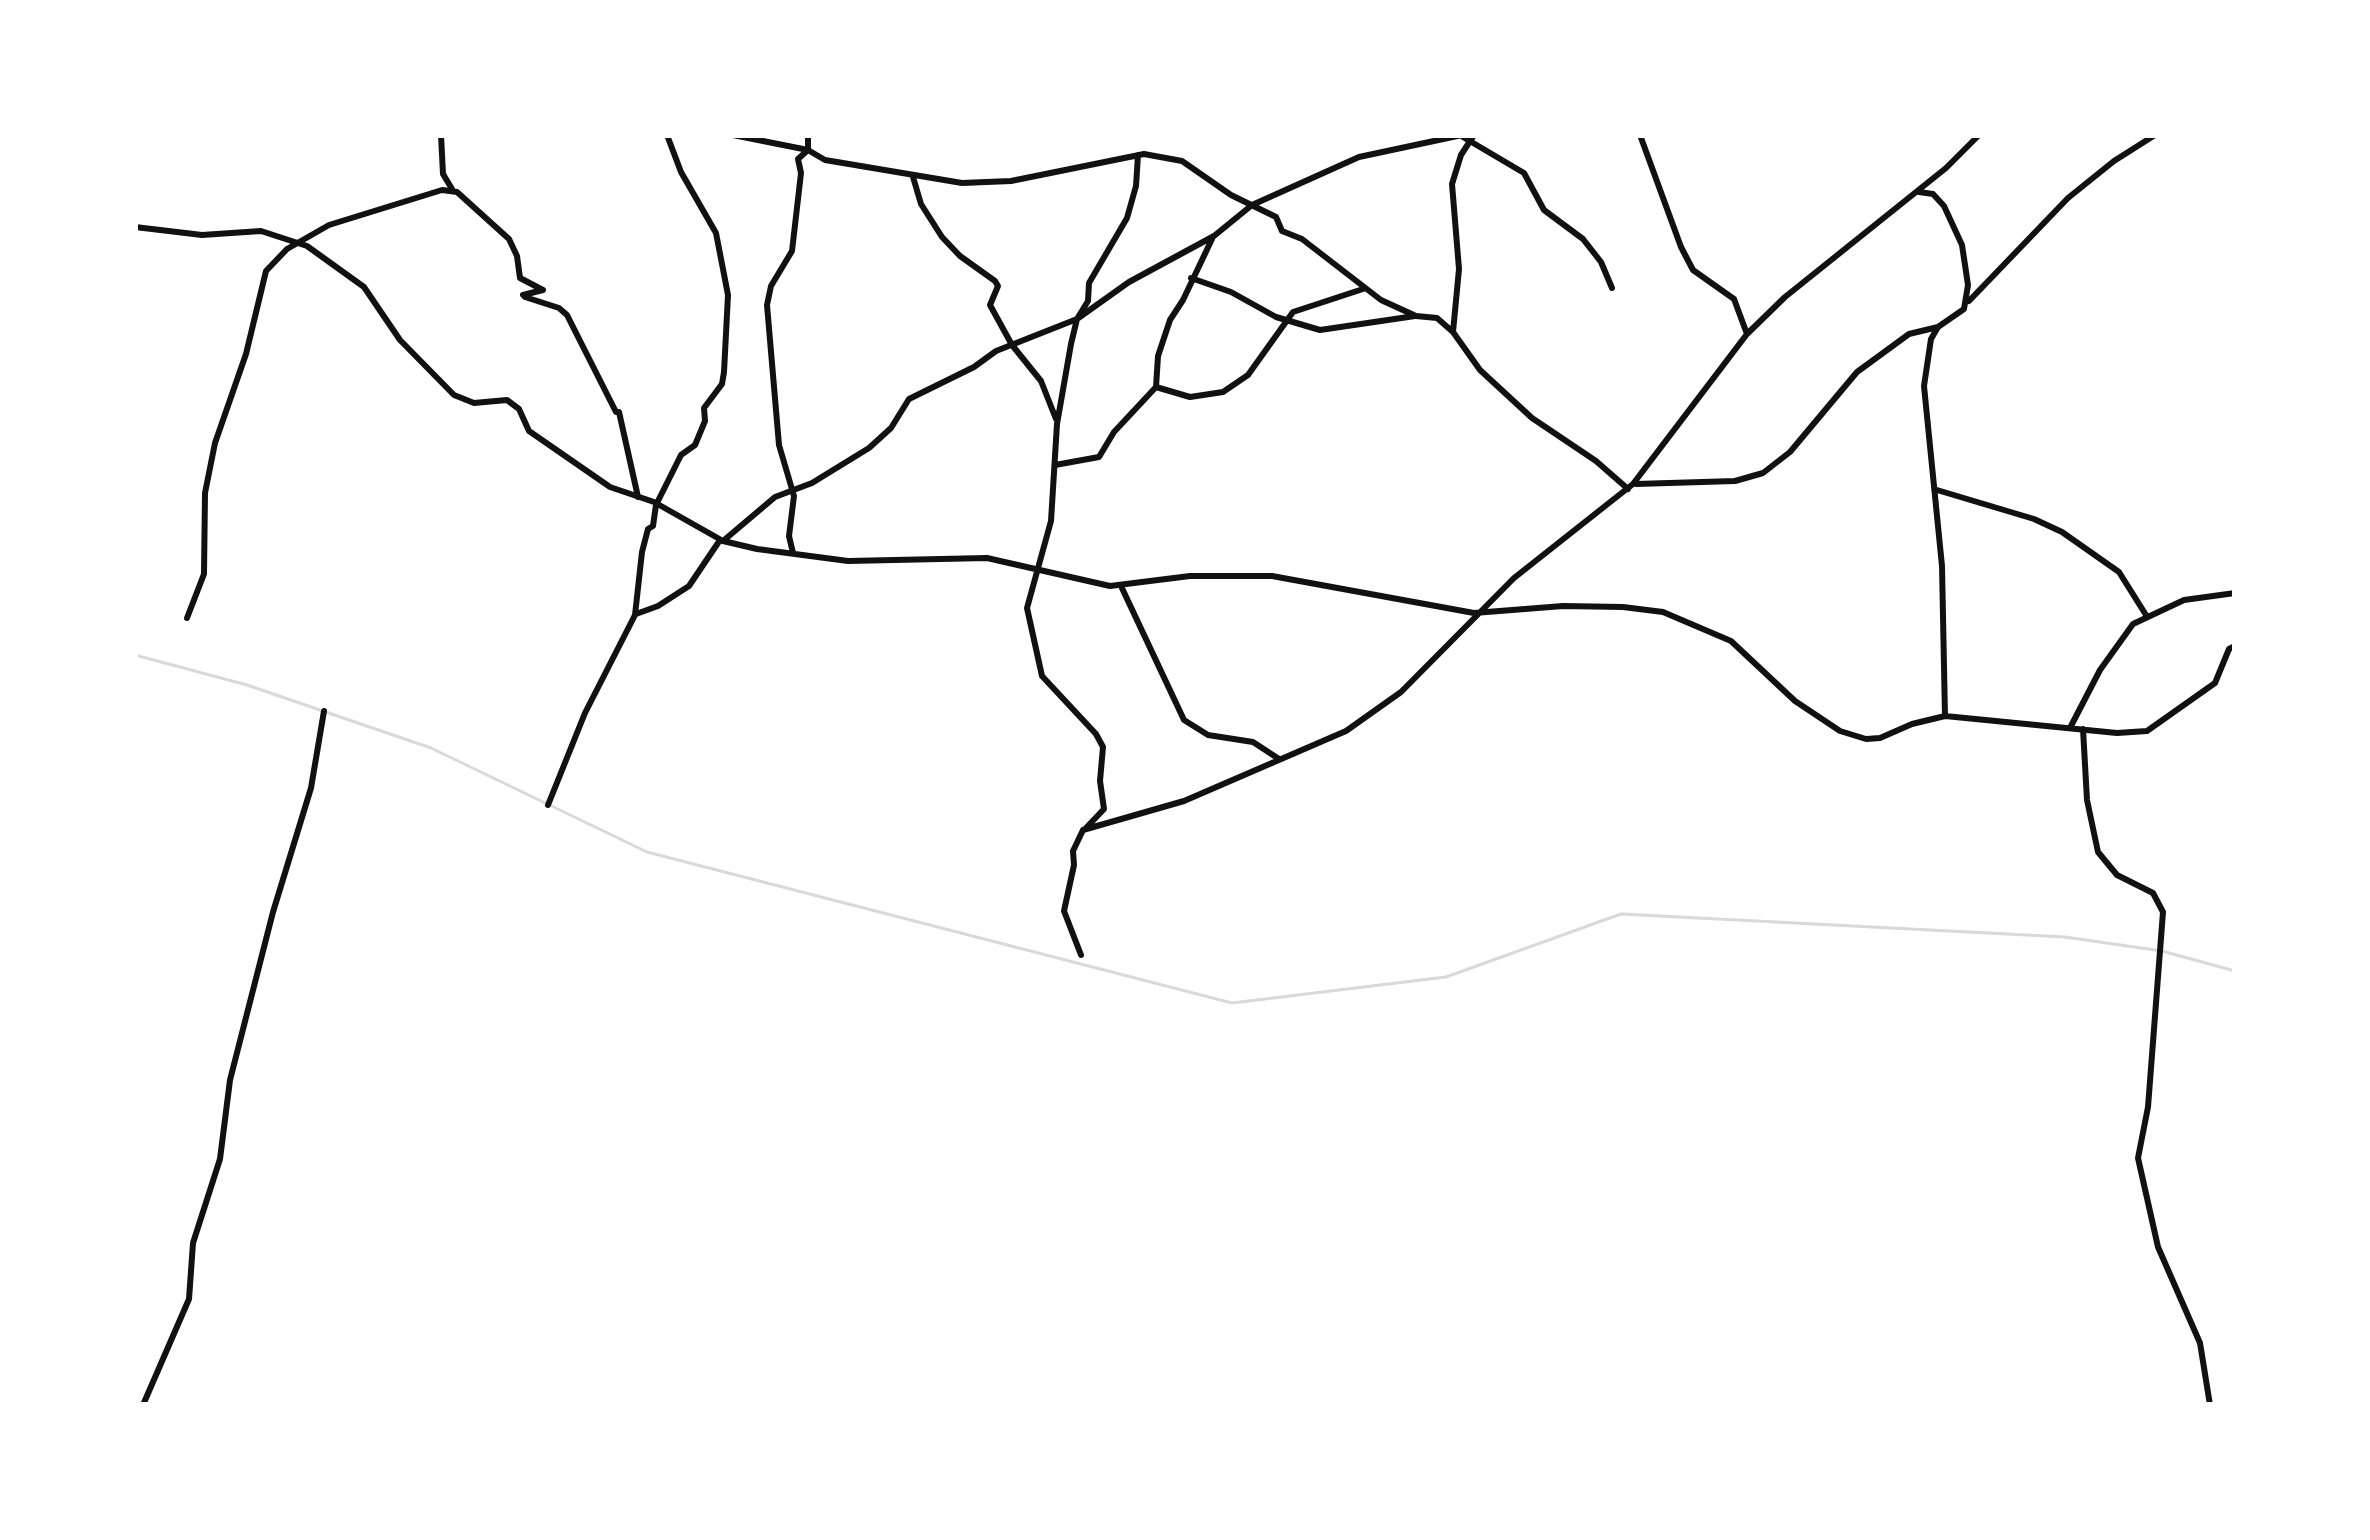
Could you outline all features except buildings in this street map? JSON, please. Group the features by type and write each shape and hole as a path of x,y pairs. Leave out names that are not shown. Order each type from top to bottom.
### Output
{"street":[{"path":"441,135 443,174 452,189 508,239 517,256 520,278 543,290 523,295 559,308 574,327 619,412 638,497"},
{"path":"548,805 585,713 635,615 642,552 656,505 681,455 695,445 705,421 704,409 722,384 729,313 716,233 681,172 668,135"},
{"path":"733,135 808,150 825,160 913,176 996,183 1138,155 1164,156 1194,166 1231,195 1276,218 1282,231 1302,239 1363,289 1416,316"},
{"path":"794,554 789,542 792,490 778,445 766,305 792,250 801,173 798,159 808,150 808,135"},
{"path":"1640,135 1681,247 1694,269 1735,299 1747,334"},
{"path":"1083,830 1163,809 1346,731 1401,692 1542,555 1630,487 1747,334 1979,135"},
{"path":"1191,278 1320,330 1416,316 1437,318 1480,370 1532,418 1630,487 1735,481 1762,473 1790,452 1857,372 1910,334 1938,327 2068,198 2155,135"},
{"path":"635,615 688,586 722,540 775,497 812,483 881,438 909,399 1012,344 1077,319 1129,282 1214,236 1252,205 1359,157 1466,136 1525,173 1544,210 1582,239 1601,262 1612,288"},
{"path":"1453,332 1459,269 1452,184 1466,136"},
{"path":"1081,955 1064,910 1074,865 1072,851 1083,830 1104,809 1100,781 1105,754 1096,734 1042,676 1027,621 1051,521 1058,424 1077,319 1088,301 1089,283 1127,218 1138,155"},
{"path":"913,176 922,204 942,237 998,286 990,305 1041,381 1058,424"},
{"path":"187,618 204,574 205,493 214,443 246,353 266,271 298,242 329,226 452,189"},
{"path":"1916,192 1939,198 1955,231 1965,263 1966,304"},
{"path":"135,227 202,236 252,230 298,242 364,287 400,340 454,394 473,403 507,400 519,409 529,431 610,487 722,540 848,561 987,558 1036,572 1121,586 1190,576 1272,576 1480,613 1586,606 1664,612 1731,640 1778,687 1851,736 1880,738 1927,718 1945,716 2116,734 2147,730 2215,683 2229,649 2235,646"},
{"path":"1055,464 1099,457 1114,432 1156,387 1169,320 1214,236"},
{"path":"1156,387 1190,397 1223,392 1248,375 1300,307 1363,289"},
{"path":"1938,327 1926,356 1924,386 1937,490 1945,716"},
{"path":"1937,490 2062,532 2119,572 2146,615"},
{"path":"1121,586 1184,720 1208,735 1253,742 1279,759"},
{"path":"2071,726 2118,642 2146,615 2202,595 2235,593"},
{"path":"143,1405 189,1299 196,1228 220,1159 230,1080 311,788 324,711"},
{"path":"2083,729 2089,816 2098,852 2117,875 2153,893 2163,911 2148,1107 2138,1159 2158,1247 2200,1343 2210,1405"}],"waterway":[{"path":"135,655 247,685 431,748 647,852 1232,1003 1446,977 1621,914 2065,937 2162,951 2235,971"}]}
